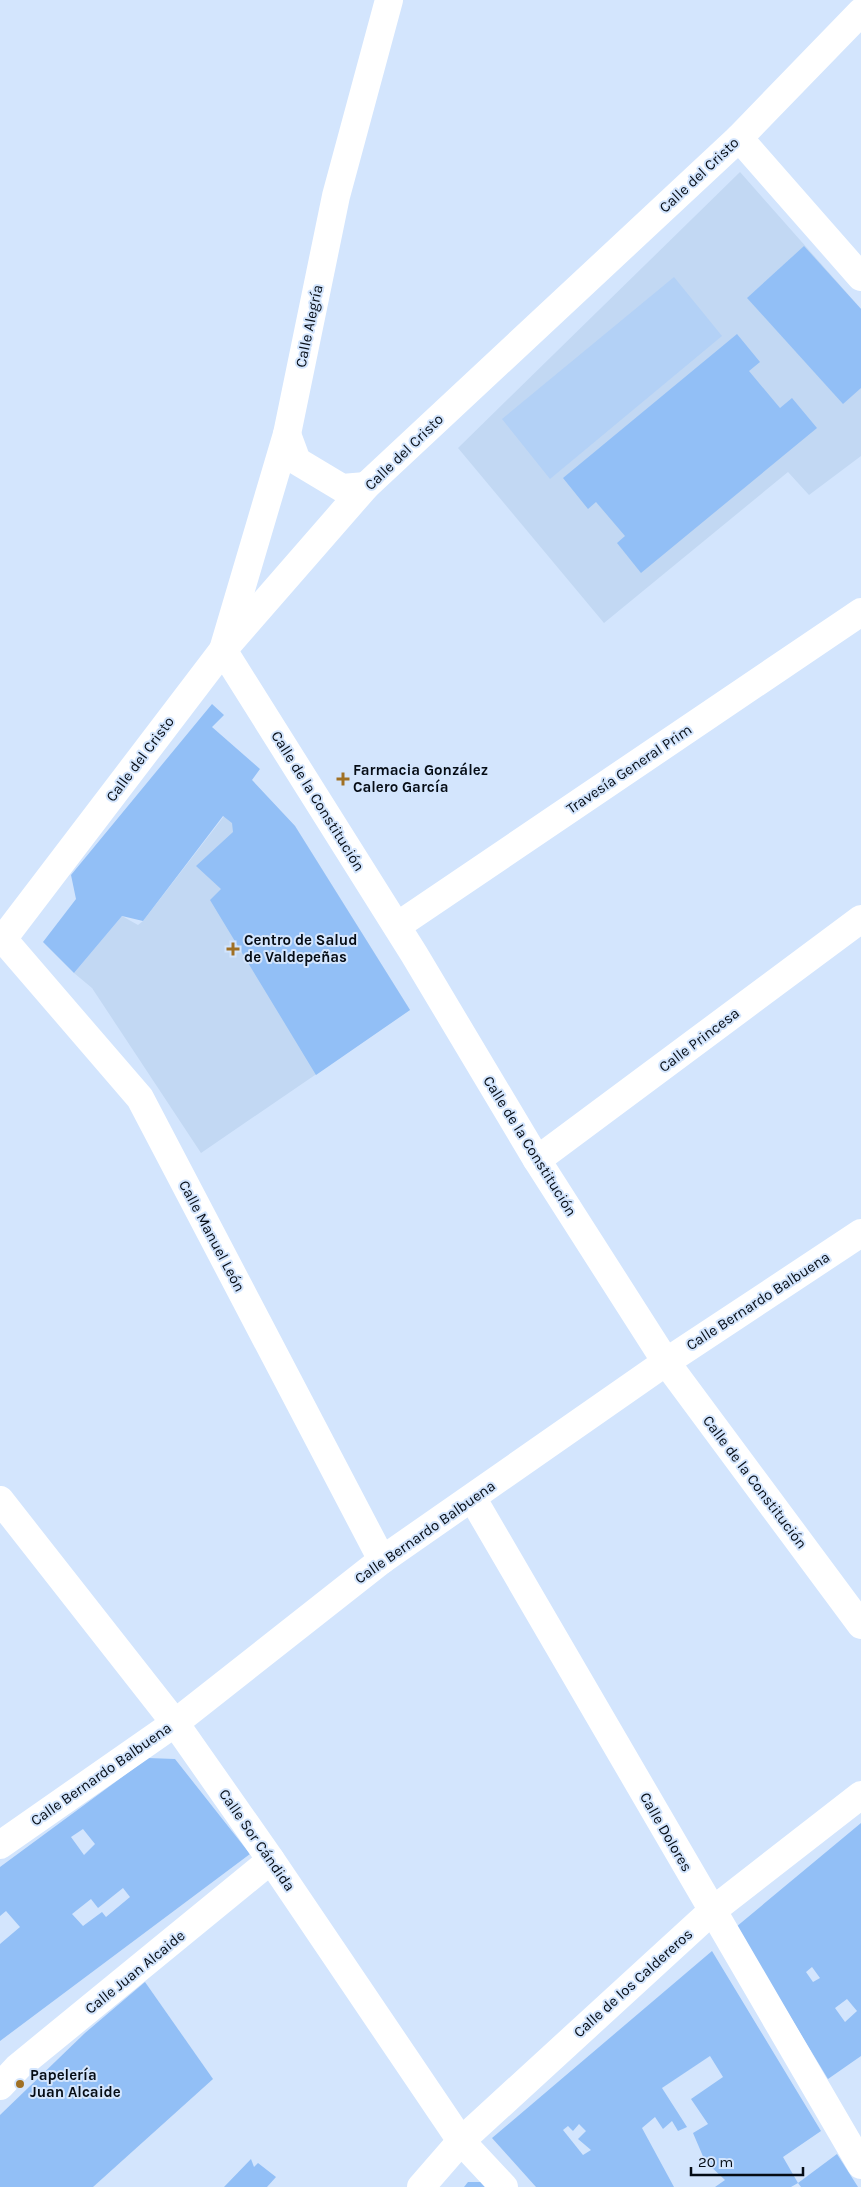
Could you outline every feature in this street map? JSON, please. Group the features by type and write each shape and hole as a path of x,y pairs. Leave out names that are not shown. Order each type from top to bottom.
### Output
{"street":[{"name":"Calle Alegría","path":"223,650 287,434 336,196 389,0"},
{"name":"Calle del Cristo","path":"2,939 223,650 366,486 739,138 861,12"},
{"path":"739,138 861,277"},
{"path":"287,434 297,461 342,488 366,486"},
{"name":"Travesía General Prim","path":"397,926 861,612"},
{"name":"Calle de la Constitución","path":"223,650 397,926 537,1160 666,1362 861,1625"},
{"name":"Calle Princesa","path":"537,1160 861,919"},
{"name":"Calle Manuel León","path":"2,939 140,1098 382,1560"},
{"name":"Calle Bernardo Balbuena","path":"0,1845 174,1723 382,1560 473,1499 666,1362 861,1233"},
{"name":"Calle Dolores","path":"473,1499 861,2165"},
{"name":"Calle Sor Cándida","path":"0,1500 174,1723 272,1860 461,2141 504,2187"},
{"name":"Calle de los Caldereros","path":"420,2187 461,2141 712,1911 861,1795"},
{"name":"Calle Juan Alcaide","path":"0,2086 26,2061 272,1860"}],"shaded area":[{"path":"740,172 861,309 861,456 809,495 788,472 604,623 458,448"},
{"path":"674,277 722,336 550,479 502,419"},
{"name":"Centro de Salud de Valdepeñas","path":"252,780 295,826 410,1010 201,1153 92,988 74,973 122,916 138,925 143,921"}],"building":[{"path":"804,246 861,309 861,388 843,404 747,298"},
{"path":"737,334 760,362 749,371 780,408 792,398 817,428 641,573 617,543 625,536 596,502 588,509 563,478"},
{"path":"212,704 224,715 212,727 260,769 252,780 295,826 410,1010 316,1075 210,900 221,889 196,866 233,832 232,823 223,816 143,921 122,916 74,973 43,942 76,899 71,875"},
{"path":"148,1758 175,1759 250,1854 0,2041 0,1944 20,1927 6,1911 0,1916 0,1867","holes":["83,1829 95,1844 84,1855 71,1837","123,1888 130,1897 106,1917 102,1912 83,1926 72,1914 91,1899 98,1908"]},
{"path":"861,1823 861,2056 828,2079 736,1927","holes":["812,1967 820,1978 813,1982 806,1972","847,1999 857,2011 845,2022 835,2008"]},
{"path":"712,1951 821,2131 783,2157 798,2183 791,2187 715,2187 725,2180 705,2161 693,2133 708,2124 691,2099 723,2077 710,2056 662,2088 687,2127 678,2131 672,2121 663,2129 655,2117 642,2128 674,2187 536,2187 492,2138","holes":["579,2124 586,2131 578,2139 591,2150 583,2155 563,2130 568,2126 573,2131"]},
{"path":"145,1982 213,2079 93,2187 0,2187 0,2115 85,2033"},
{"path":"837,2154 858,2187 801,2187 798,2183"},
{"path":"251,2159 254,2167 258,2163 276,2177 267,2187 224,2187"},
{"path":"468,2182 491,2182 495,2187 464,2187"}],"place":[{"name":"Farmacia González Calero García","path":"343,779"},
{"name":"Centro de Salud de Valdepeñas","path":"233,949"},
{"name":"Papelería Juan Alcaide","path":"20,2084"}]}
